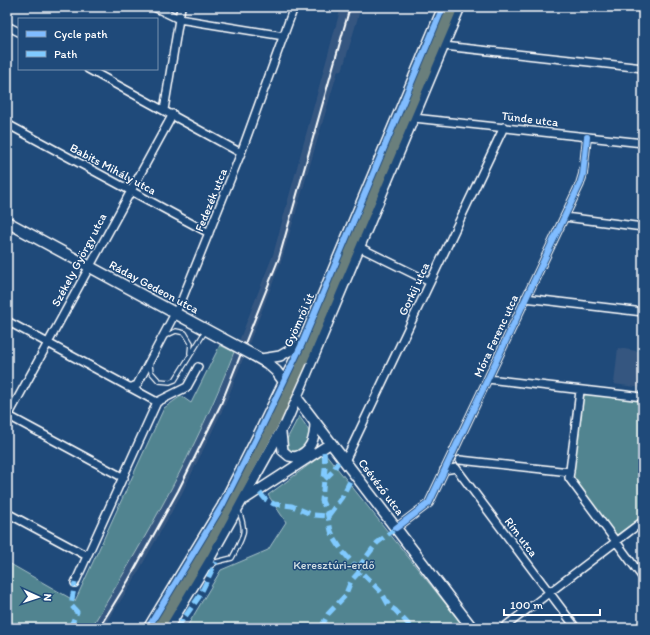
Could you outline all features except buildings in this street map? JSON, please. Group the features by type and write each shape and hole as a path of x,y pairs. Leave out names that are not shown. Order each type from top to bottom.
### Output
{"main road":[{"path":"158,628 208,545 272,415 306,363 452,7"},
{"name":"Ráday Gedeon utca","path":"7,222 176,313 222,340 257,357 273,368 283,381"},
{"name":"Csévéző utca","path":"283,381 472,628"}],"street":[{"path":"154,7 179,19 284,36"},
{"path":"164,110 181,7"},
{"name":"Fedezék utca","path":"128,386 132,387 137,385 176,313 241,152 294,7"},
{"name":"Gyömrői út","path":"148,628 222,506 272,415 283,381 301,345 443,7"},
{"path":"168,628 240,505 297,399 306,363 359,248 460,7"},
{"path":"7,26 18,32"},
{"path":"444,46 643,68"},
{"path":"90,70 241,152"},
{"name":"Székely György utca","path":"7,416 172,114"},
{"name":"Tünde utca","path":"414,118 643,143"},
{"name":"Babits Mihály utca","path":"7,124 209,233"},
{"name":"Gorkij utca","path":"344,461 504,127"},
{"name":"Móra Ferenc utca","path":"396,528 429,502 455,449 525,298 565,217 583,174 587,137"},
{"path":"565,217 643,227"},
{"path":"359,248 430,282"},
{"path":"525,298 643,312"},
{"path":"7,321 158,402"},
{"path":"301,345 296,366 298,371 306,372 306,363"},
{"name":"Gyömrői út","path":"257,357 280,356 301,345"},
{"path":"75,583 158,402 187,387 198,366"},
{"path":"488,379 580,391 643,397"},
{"path":"580,391 569,478 643,578"},
{"path":"272,415 276,405 284,405 288,412 288,418"},
{"path":"7,416 124,478"},
{"path":"281,431 283,451 289,456 295,457 310,447 314,438 315,422"},
{"path":"240,505 331,443"},
{"path":"455,449 460,460"},
{"path":"460,460 570,470"},
{"path":"444,470 456,468 460,460"},
{"name":"Rím utca","path":"456,468 576,628"},
{"path":"7,513 87,556"},
{"path":"503,628 643,521"}],"lane":[{"path":"164,337 176,330 185,333 191,343 189,356"},
{"path":"150,362 150,368 154,377 159,381 170,382 178,376 206,330"},
{"path":"202,572 216,562 232,558 243,537 245,528 240,505"}],"shaded area":[{"path":"341,7 361,7 342,71 338,70 282,259 225,405 182,493 132,583 103,628 91,628 172,487 215,402 273,255"},
{"path":"618,348 643,352 643,388 614,384"}],"green space":[{"path":"220,345 234,352 204,424 169,493 91,628 7,628 7,562 75,601 164,408 181,396 191,403"},
{"path":"583,394 643,400 643,516 615,536 572,479"},
{"path":"299,416 308,430 309,438 298,452 291,451 286,445 286,441"},
{"name":"Keresztúri-erdő","path":"325,453 465,628 186,628 221,570 268,550 286,522 268,495"}],"railway":[{"path":"99,628 128,581 178,491 221,404 279,258 350,7"}],"marked path":[{"path":"324,452 325,468 322,501 327,512 334,538 343,552 382,593 389,606 395,610 412,628"},
{"path":"325,479 333,471 338,462"},
{"path":"260,493 265,499 274,504 292,506 313,515 328,516 342,497 352,477"},
{"path":"358,568 377,543 396,528"},
{"path":"177,628 199,597 216,562"},
{"path":"321,628 328,614 345,596 351,581 360,571"},
{"path":"70,628 77,612 71,605 75,583"}],"cycle path":[{"path":"148,628 222,506 301,346 443,7"},
{"path":"396,528 429,503 580,184 583,174 587,137"}]}
